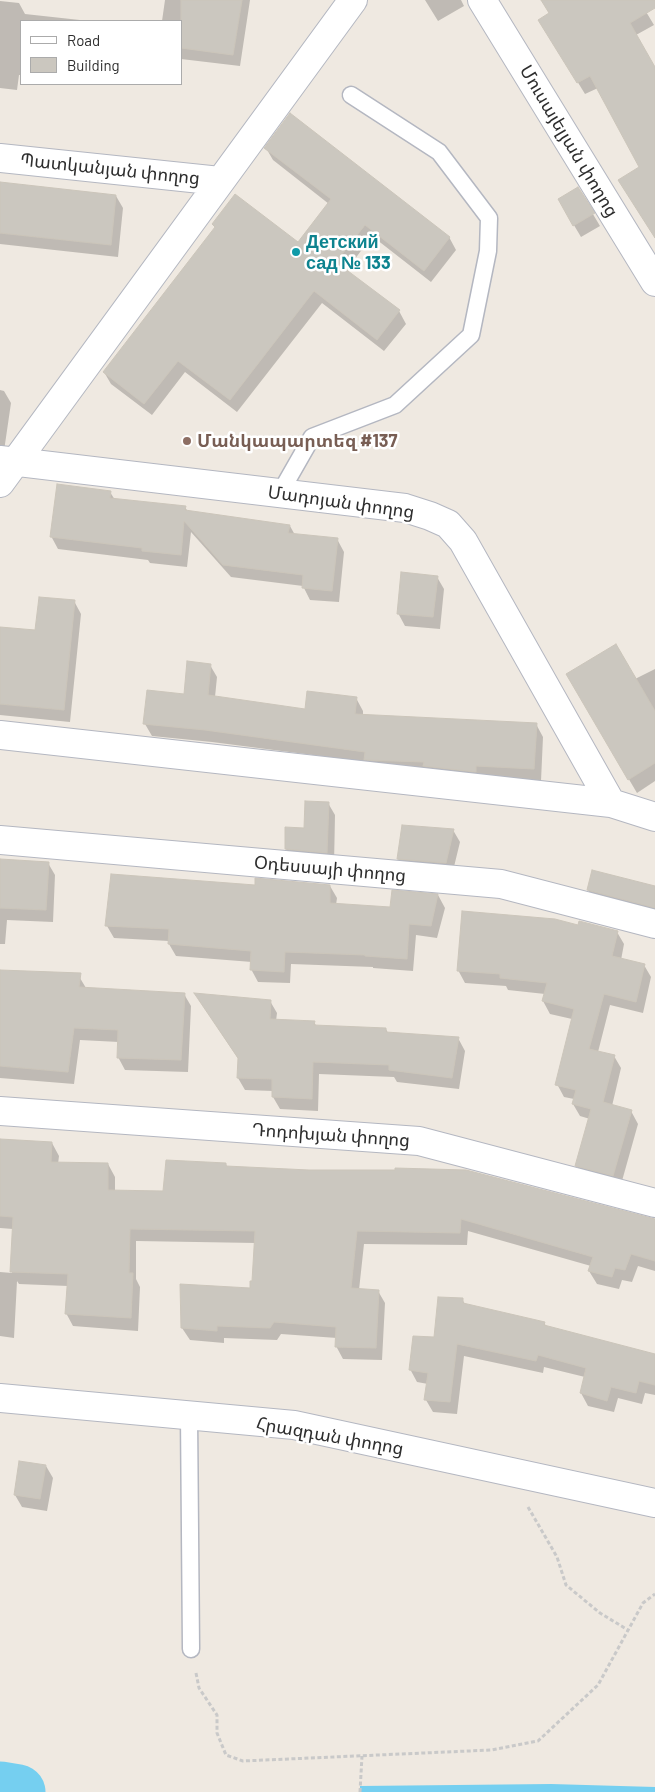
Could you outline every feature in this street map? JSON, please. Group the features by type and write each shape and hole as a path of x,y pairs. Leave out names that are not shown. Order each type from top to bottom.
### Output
{"street":[{"path":"5,468 353,0"},
{"name":"Մուսայելյան փողոց","path":"482,0 655,282"},
{"name":"Պատկանյան փողոց","path":"0,158 220,181"},
{"name":"Մադոյան փողոց","path":"5,468 280,493 405,508 448,524 463,541 611,803"},
{"path":"0,735 611,803 655,817"},
{"name":"Օդեսսայի փողոց","path":"0,840 501,884 655,924"},
{"name":"Դոդոխյան փողոց","path":"0,1111 419,1141 655,1203"},
{"name":"Հրազդան փողոց","path":"0,1398 294,1425 655,1503"}],"lane":[{"path":"280,493 312,437 394,406 471,335 488,251 489,218 439,152 351,95"},
{"path":"190,1415 191,1649"}],"path":[{"path":"506,1471 557,1557 566,1585 600,1613 628,1630"},
{"path":"191,1649 199,1688 217,1715 217,1733 226,1755 243,1761 491,1750 538,1741 598,1685 643,1603 655,1594"},
{"path":"360,1792 362,1756"}],"water":[{"path":"551,1784 655,1787 655,1792 360,1792 360,1786"}],"building":[{"path":"181,0 242,0 233,55 182,48"},
{"path":"541,0 655,0 655,8 630,23 655,67 655,238 618,180 639,167 590,76 577,83 538,20 549,13"},
{"name":"Детский сад № 133","path":"290,113 450,237 424,271 365,225 336,262 400,310 377,340 314,291 230,400 178,361 144,404 103,372 215,227 212,224 235,194 298,242 331,199 264,148"},
{"path":"0,182 116,195 111,245 0,233"},
{"path":"578,187 595,213 573,226 558,199"},
{"path":"57,484 111,491 110,498 186,506 185,510 290,525 288,533 338,538 332,591 302,588 303,575 223,565 184,521 181,555 142,551 142,548 50,537"},
{"path":"401,572 438,576 433,617 397,614"},
{"path":"39,597 75,600 64,710 0,704 0,627 35,630"},
{"path":"616,644 655,711 655,763 628,780 566,674"},
{"path":"187,661 211,664 208,695 305,709 307,691 357,697 355,714 537,723 534,769 476,766 476,772 423,766 424,762 364,760 365,752 205,730 143,724 147,690 184,694"},
{"path":"305,801 329,802 327,853 285,849 285,827 304,828"},
{"path":"402,825 454,829 446,863 397,859"},
{"path":"0,859 49,862 46,910 0,908"},
{"path":"592,870 655,886 655,908 587,890"},
{"path":"111,874 255,885 255,878 330,885 330,903 390,907 392,890 438,894 431,926 409,924 407,959 365,955 285,952 284,972 250,970 251,951 168,944 169,929 105,926"},
{"path":"462,911 555,919 578,925 579,921 618,931 612,956 645,964 636,1002 604,994 589,1049 615,1055 603,1102 632,1110 613,1176 575,1166 591,1109 572,1104 576,1090 555,1085 574,1009 542,1001 547,983 500,978 500,974 457,971"},
{"path":"0,970 81,973 79,987 185,993 181,1060 117,1058 118,1030 74,1028 68,1072 0,1066"},
{"path":"194,993 271,1000 270,1019 315,1021 314,1025 386,1028 386,1032 459,1037 452,1078 389,1070 389,1065 313,1062 312,1099 272,1097 272,1079 237,1078 238,1058"},
{"path":"0,1139 52,1142 51,1162 108,1163 108,1190 163,1191 166,1160 226,1163 226,1166 309,1170 395,1170 395,1168 466,1170 655,1219 655,1261 631,1254 625,1270 615,1268 612,1277 588,1271 593,1257 461,1219 460,1233 357,1231 351,1288 379,1290 376,1348 335,1347 336,1327 274,1322 270,1328 217,1326 217,1331 181,1328 180,1284 250,1288 255,1231 130,1229 129,1273 133,1273 131,1318 65,1314 68,1274 10,1272 13,1217 0,1216"},
{"path":"438,1297 463,1298 463,1303 545,1322 544,1325 655,1354 655,1385 639,1381 636,1393 611,1387 607,1401 580,1393 586,1368 538,1355 536,1361 457,1344 450,1402 424,1400 428,1373 409,1370 413,1336 434,1337"},
{"path":"19,1461 46,1465 40,1499 14,1495"}],"waterway":[{"path":"0,1789 18,1792"}],"place":[{"name":"Детский сад № 133","path":"296,252"},
{"name":"Մանկապարտեզ #137","path":"187,441"}]}
